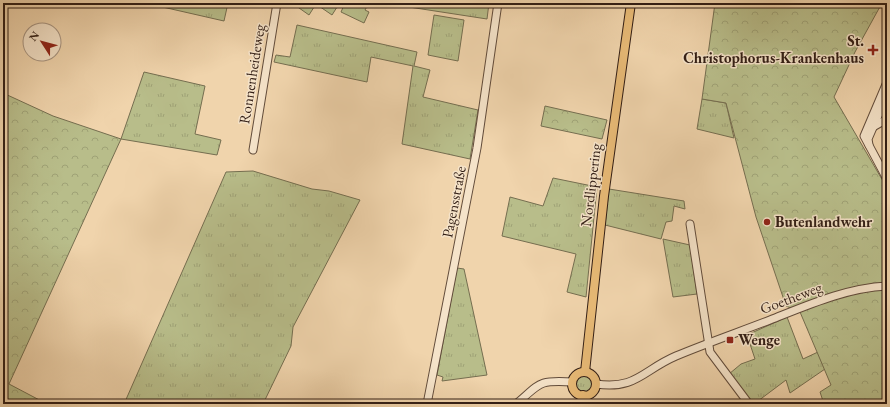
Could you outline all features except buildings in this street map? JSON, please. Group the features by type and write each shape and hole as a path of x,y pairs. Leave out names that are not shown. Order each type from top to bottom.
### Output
{"main road":[{"name":"Nordlippering","path":"585,372 604,196 631,3"},
{"path":"585,372 593,376 596,384 590,394 582,400 576,392 572,382 576,376 585,372"}],"street":[{"name":"Ronnenheideweg","path":"253,150 277,3"},
{"name":"Pagensstraße","path":"427,404 477,148 498,3"},
{"path":"887,83 864,132 869,147 887,179"},
{"path":"869,147 868,138 887,96"},
{"path":"873,127 887,119"},
{"path":"690,224 707,344 715,360 749,404"},
{"name":"Goetheweg","path":"596,384 609,386 626,384 669,359 821,300 852,291 887,286"},
{"path":"516,404 538,384 551,382 572,382"}],"green space":[{"path":"145,3 228,3 224,21"},
{"path":"292,3 339,4 332,15 316,4 309,15"},
{"path":"345,3 369,3 365,10 369,12 364,23 341,12"},
{"path":"409,3 489,3 487,19 409,7"},
{"path":"715,3 882,3 855,52 834,97 887,188 887,404 824,404 820,392 831,385 800,312 786,306 756,217 726,103 702,99"},
{"path":"434,15 464,20 458,61 428,55"},
{"path":"297,25 417,52 414,66 430,70 423,97 478,110 470,159 402,144 413,66 371,57 367,82 274,62 276,55 290,57"},
{"path":"144,72 205,86 195,134 221,140 217,155 121,139"},
{"path":"3,93 53,116 121,139 9,384 47,404 3,404"},
{"path":"702,99 726,103 734,138 697,129"},
{"path":"545,106 607,120 602,139 541,126"},
{"path":"253,171 312,189 329,191 360,200 293,327 291,346 263,404 124,404 226,172"},
{"path":"553,178 597,187 586,297 567,292 576,254 502,236 510,197 543,206"},
{"path":"609,189 684,201 685,209 674,206 672,221 666,222 661,239 605,225"},
{"path":"663,239 690,245 697,294 673,297"},
{"path":"457,268 464,269 487,375 442,381 443,377 437,375"},
{"path":"787,317 803,359 818,352 825,369 790,393 786,380 754,404 751,404 729,374 741,364 755,359 747,335"},
{"path":"584,375 590,378 593,384 590,390 584,393 578,390 575,384 578,378"}],"place":[{"name":"St. Christophorus-Krankenhaus","path":"873,50"},
{"name":"Butenlandwehr","path":"767,222"},
{"name":"Wenge","path":"730,340"}]}
